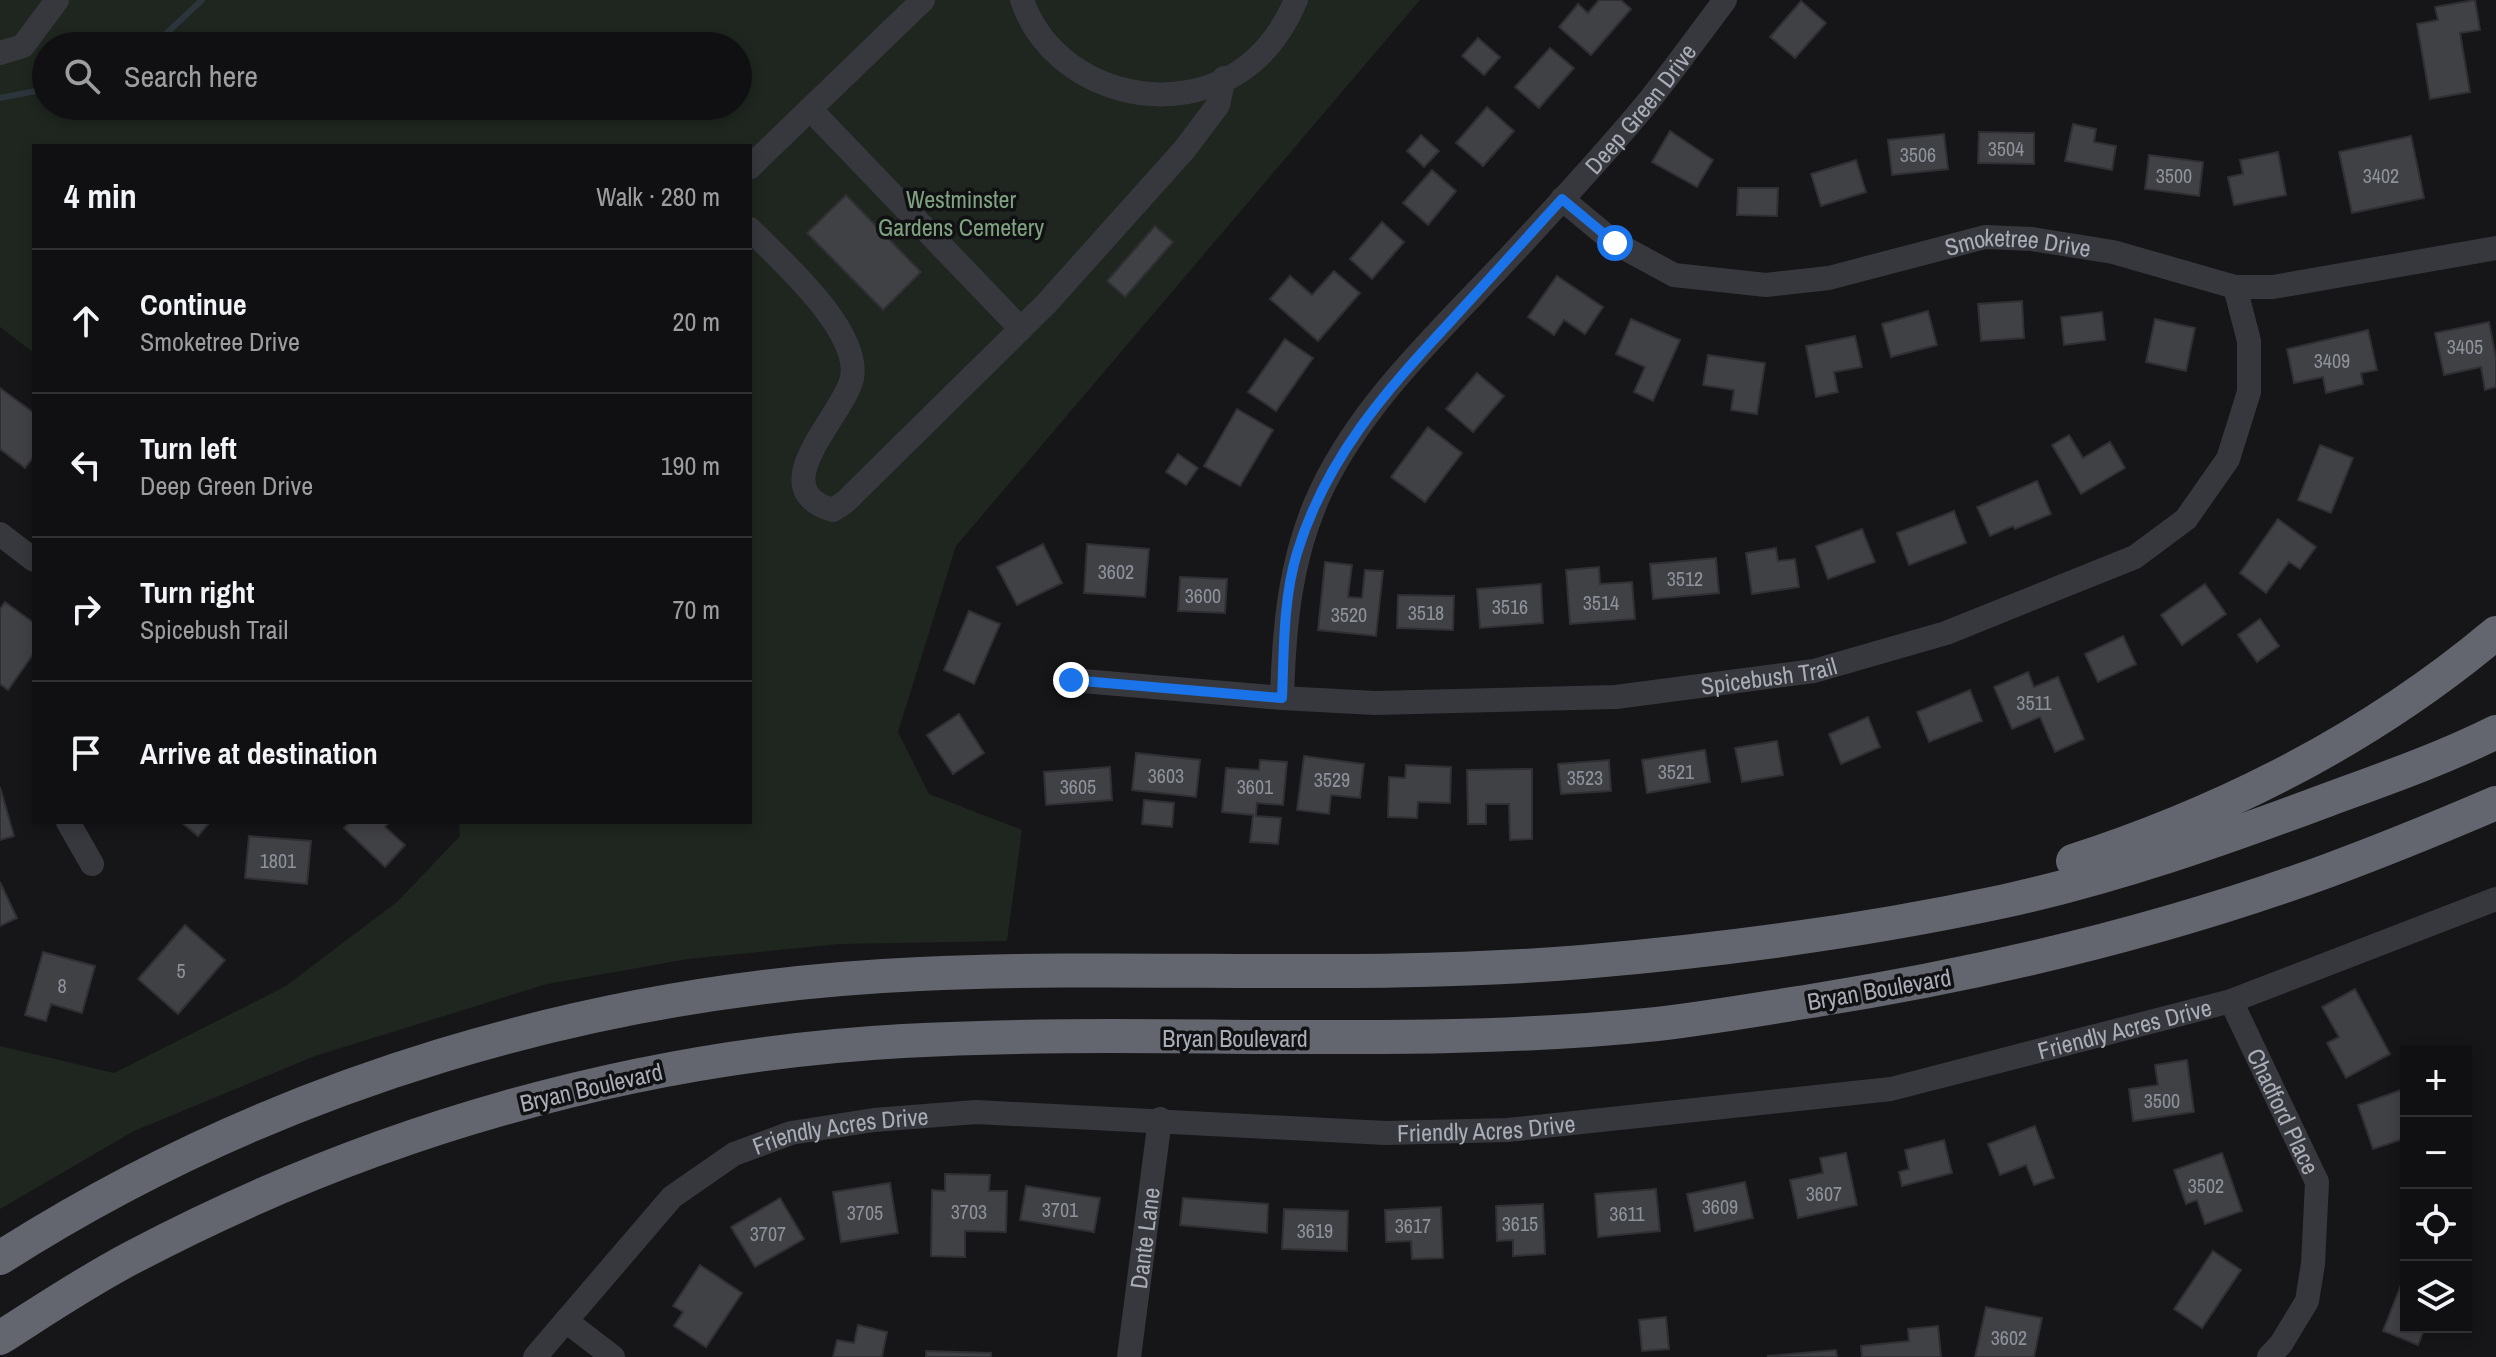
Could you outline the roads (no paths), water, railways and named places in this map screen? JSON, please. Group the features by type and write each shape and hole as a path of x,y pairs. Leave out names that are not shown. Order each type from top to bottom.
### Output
{"highway":[{"path":"1812,936 1903,902 2054,867 2225,804 2324,752 2427,686 2496,633"},
{"path":"0,1258 82,1209 172,1162 309,1102 461,1050 536,1029 668,1001 788,984 921,974 1324,973 1576,963 1747,946 2009,900 2147,862 2318,804 2496,732"},
{"name":"Bryan Boulevard","path":"0,1338 129,1259 214,1216 353,1156 448,1123 606,1081 757,1055 909,1041 1063,1037 1450,1037 1607,1028 1724,1015 1916,984 2110,939 2218,908 2322,873 2496,803"}],"street":[{"path":"33,32 57,0"},
{"path":"752,165 923,0"},
{"path":"1022,0 1028,19 1060,59 1104,86 1154,96 1205,89 1250,65 1285,27 1296,0"},
{"name":"Deep Green Drive","path":"1282,698 1284,630 1297,554 1321,492 1346,445 1387,389 1651,98 1725,0"},
{"path":"0,53 23,46 32,34"},
{"path":"752,231 827,308 847,347 853,376 840,407 803,468 805,491 817,505 833,510 845,502 1046,304 1184,150 1218,105 1224,78"},
{"path":"810,109 1021,329"},
{"name":"Smoketree Drive","path":"1562,199 1615,243 1674,275 1766,285 1829,278 1985,237 2032,239 2113,252 2235,287 2273,287 2496,248"},
{"name":"Spicebush Trail","path":"1071,680 1375,703 1616,697 1814,671 1946,633 2135,557 2186,519 2228,459 2249,392 2249,341 2235,287"},
{"path":"0,534 32,558"},
{"path":"69,824 92,864"},
{"name":"Friendly Acres Drive","path":"535,1357 672,1197 734,1154 791,1133 874,1120 976,1112 1160,1119 1386,1133 1508,1130 1891,1089 2231,1001 2496,899"},
{"name":"Chadford Place","path":"2231,1001 2317,1182 2313,1264 2307,1301 2281,1344 2269,1357"},
{"name":"Dante Lane","path":"1129,1357 1160,1119"},
{"path":"566,1321 613,1357"}],"waterway":[{"path":"168,32 202,0"},
{"path":"0,98 32,92"}],"park label":[{"name":"Westminster Gardens Cemetery","path":"961,213"}]}
